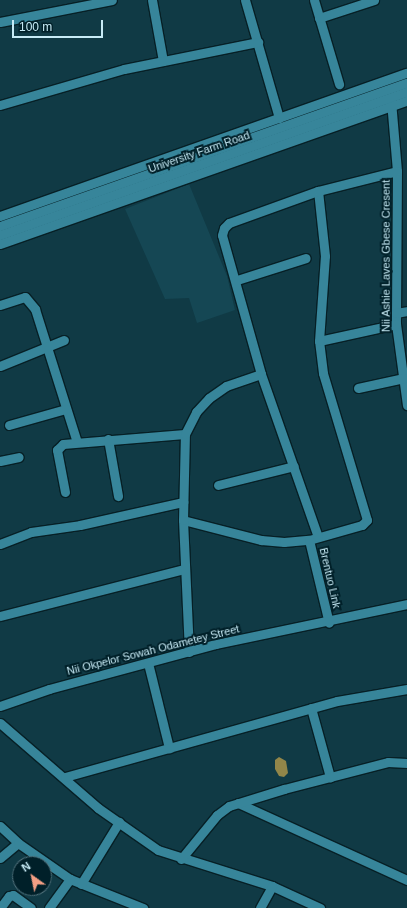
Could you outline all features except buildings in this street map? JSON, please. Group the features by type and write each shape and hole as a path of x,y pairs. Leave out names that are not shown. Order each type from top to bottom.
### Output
{"street":[{"path":"0,22 112,0"},
{"path":"152,0 163,61"},
{"path":"245,0 279,118"},
{"path":"314,0 339,84"},
{"path":"319,18 374,0"},
{"path":"0,105 163,61 258,42"},
{"path":"0,216 407,74"},
{"name":"University Farm Road","path":"0,226 390,98 407,84"},
{"name":"University Farm Road","path":"0,235 407,92"},
{"path":"0,244 390,98 407,101"},
{"name":"Nii Ashie Laves Gbese Cresent","path":"390,98 397,171 396,324 407,405"},
{"path":"183,520 261,540 284,542 313,538 362,524 367,520 323,373 319,341 325,256 318,191 397,171"},
{"name":"Brentuo Link","path":"318,191 229,223 224,228 222,235 237,280 261,374 294,466 313,538 328,623"},
{"path":"237,280 306,258"},
{"path":"0,305 24,298 32,304 77,442"},
{"path":"396,313 407,311"},
{"path":"319,341 396,324"},
{"path":"0,366 64,340"},
{"path":"189,652 184,569 184,434 196,412 209,398 226,386 261,374"},
{"path":"358,388 404,378"},
{"path":"9,425 66,409"},
{"path":"65,492 57,450 63,444 108,439 184,434"},
{"path":"108,439 118,496"},
{"path":"0,461 19,457"},
{"path":"218,486 294,466"},
{"path":"0,544 31,532 80,526 183,502"},
{"path":"0,616 184,569"},
{"name":"Nii Okpelor Sowah Odametey Street","path":"0,706 49,689 189,652 328,623 407,604"},
{"path":"148,663 169,748"},
{"path":"65,777 311,708 381,692 407,689"},
{"path":"311,708 330,777"},
{"path":"0,724 119,822 158,850 181,859 272,886 320,908"},
{"path":"181,859 217,815 238,803 388,762 407,763"},
{"path":"238,803 407,880"},
{"path":"81,884 119,822"},
{"path":"0,826 35,856"},
{"path":"0,858 18,843"},
{"path":"52,868 81,884 143,908"},
{"path":"49,908 70,879"},
{"path":"260,908 272,886"},
{"path":"0,908 6,899 13,895 31,908"}],"shaded area":[{"path":"189,184 227,276 235,310 197,323 189,298 165,299 125,209"},
{"path":"279,757 286,761 288,773 284,777 279,776 275,769 275,760"}]}
